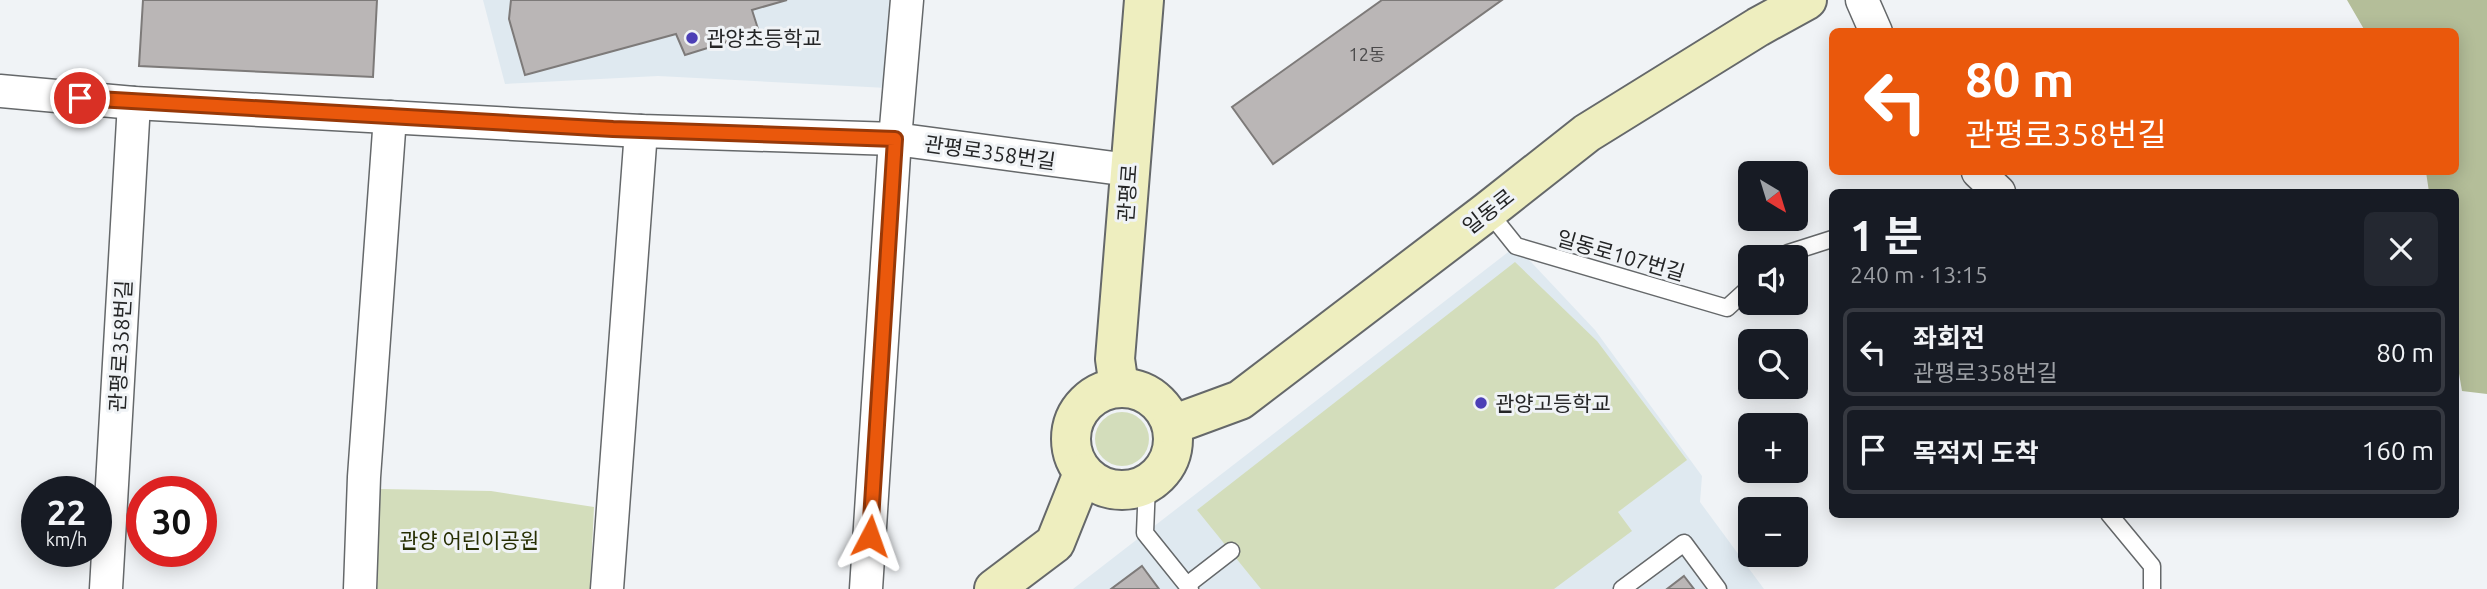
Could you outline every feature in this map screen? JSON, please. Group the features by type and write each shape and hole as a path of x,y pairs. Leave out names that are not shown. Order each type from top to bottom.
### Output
{"street":[{"path":"866,589 895,139 907,0"},
{"name":"관평로","path":"1119,387 1115,359 1144,0"},
{"name":"일동로","path":"1172,425 1240,400 1587,133 1758,27 1807,0"},
{"path":"1862,0 1874,28"},
{"name":"관평로358번길","path":"0,90 134,103 641,131 895,139 1129,170"},
{"name":"관평로358번길","path":"106,589 134,103"},
{"path":"360,589 364,477 390,117"},
{"path":"607,589 641,131"},
{"path":"1981,175 1996,189"},
{"path":"1119,387 1142,391 1161,405 1172,425 1173,447 1164,469 1147,484 1124,491 1102,487 1083,473 1072,453 1071,430 1080,409 1097,393 1119,387"},
{"path":"993,589 1055,543 1083,473"}],"lane":[{"name":"일동로107번길","path":"1488,211 1516,246 1727,308 1738,298"},
{"path":"1808,247 1829,240"},
{"path":"1147,484 1145,533 1188,587 1231,551"},
{"path":"2112,518 2152,566 2152,589"},
{"path":"1622,589 1684,543 1718,589"}],"shaded area":[{"name":"관양초등학교","path":"483,0 896,0 887,88 658,76 505,84"},
{"name":"관양고등학교","path":"1516,246 1595,330 1702,476 1700,502 1738,554 1738,567 1748,567 1764,589 1073,589"}],"green space":[{"path":"2347,0 2487,0 2487,394 2462,391 2459,373 2459,189 2429,189 2426,175 2459,175 2459,28 2363,28"},
{"name":"관양고등학교","path":"1515,262 1597,341 1687,460 1618,512 1632,531 1554,589 1261,589 1197,510"},
{"path":"1122,412 1141,420 1149,439 1141,458 1122,466 1103,458 1095,439 1103,420"},
{"name":"관양 어린이공원","path":"380,489 491,491 594,507 590,589 376,589"}],"building":[{"path":"143,0 377,0 373,77 139,66"},
{"path":"511,0 787,0 752,10 759,32 685,55 676,34 525,75 509,19"},
{"path":"1382,0 1502,0 1273,164 1232,107"},
{"path":"1142,566 1159,589 1111,589"},
{"path":"1684,576 1694,589 1667,589"}],"place":[{"name":"관양초등학교","path":"692,38"},
{"name":"관양고등학교","path":"1481,403"}],"route":[{"path":"80,98 613,129 895,139 870,536"}]}
